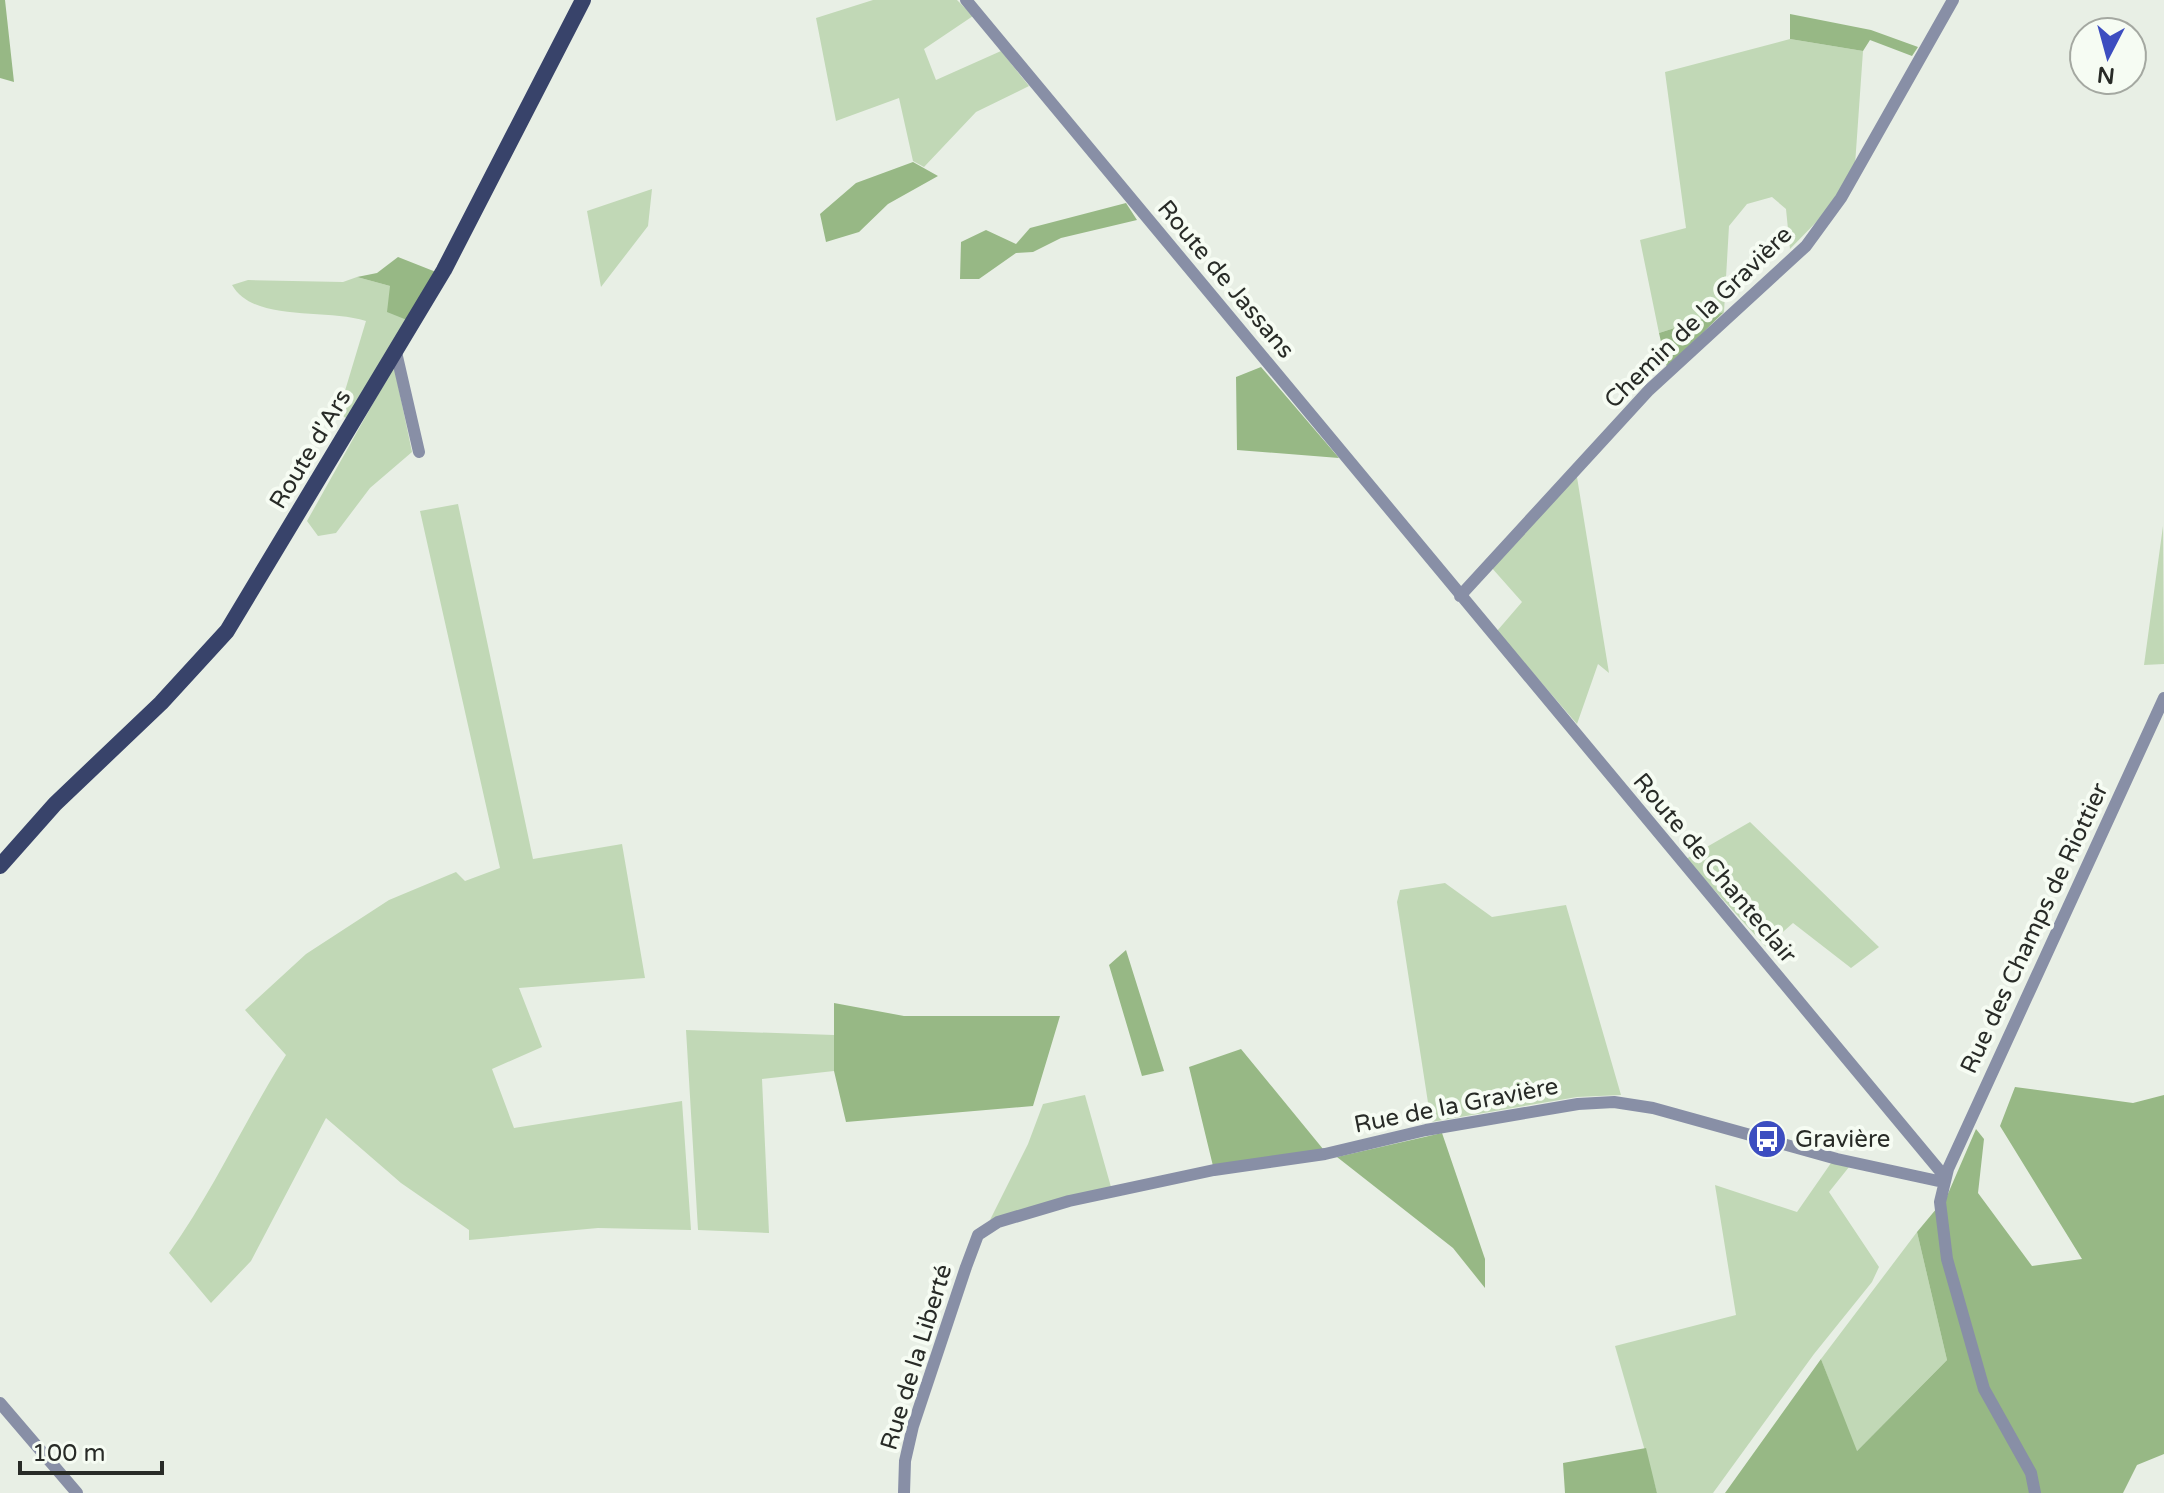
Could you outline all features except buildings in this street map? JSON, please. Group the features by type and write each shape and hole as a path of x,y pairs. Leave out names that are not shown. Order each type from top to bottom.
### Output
{"main road":[{"name":"Route d'Ars","path":"0,866 55,804 215,647 444,270 583,0"}],"street":[{"name":"Route de Jassans","path":"966,0 1457,591"},
{"name":"Chemin de la Gravière","path":"1457,591 1649,390 1806,246 1841,198 1953,0"},
{"path":"396,352 419,452"},
{"name":"Route de Chanteclair","path":"1457,591 1944,1179"},
{"name":"Rue des Champs de Riottier","path":"1944,1179 2164,698"},
{"name":"Rue de la Gravière","path":"978,1235 998,1222 1069,1201 1214,1170 1325,1154 1426,1130 1578,1104 1614,1102 1653,1108 1837,1159 1944,1179"},
{"path":"1944,1179 1942,1242 1979,1374 2031,1473 2035,1493"},
{"name":"Rue de la Liberté","path":"904,1493 905,1461 913,1426 978,1235"},
{"path":"0,1403 77,1493"}],"green space":[{"path":"0,0 5,0 14,82 0,78"},
{"path":"873,0 957,0 973,16 924,49 936,80 1001,51 1029,86 976,112 924,167 913,161 899,98 836,121 816,18"},
{"path":"1790,14 1871,30 1918,47 1912,56 1870,40 1863,51 1790,39"},
{"path":"1790,39 1863,51 1855,165 1827,211 1790,249 1786,209 1772,197 1747,204 1729,226 1724,312 1659,333 1640,240 1686,228 1665,72"},
{"path":"913,162 938,176 888,204 859,232 826,242 820,214 856,183"},
{"path":"652,189 648,226 601,287 587,211"},
{"path":"1126,203 1137,220 1061,238 1033,252 1016,253 979,279 960,279 961,242 986,230 1016,244 1030,228"},
{"path":"398,257 436,272 407,320 387,312 390,286 357,277 377,273"},
{"path":"357,277 390,286 407,320 348,419 338,414 366,321 273,310 242,297 232,285 248,280 343,282"},
{"path":"1724,312 1667,368 1659,333"},
{"path":"394,366 412,452 370,488 336,533 318,536 307,521"},
{"path":"1261,367 1339,458 1237,450 1236,377"},
{"path":"1576,471 1609,673 1598,664 1577,724 1497,631 1522,602 1491,567"},
{"path":"458,504 533,859 622,844 645,978 519,988 542,1047 492,1069 514,1128 682,1101 691,1230 598,1228 469,1240 469,1230 401,1183 326,1118 251,1261 211,1303 169,1253 286,1055 245,1010 306,954 389,900 456,872 465,881 500,868 420,511"},
{"path":"2163,526 2164,664 2144,665"},
{"path":"1750,822 1879,947 1851,968 1793,923 1766,947 1686,859"},
{"path":"1445,883 1492,917 1566,905 1621,1095 1577,1097 1431,1122 1397,902 1400,890"},
{"path":"1126,950 1164,1071 1142,1076 1109,965"},
{"path":"834,1003 904,1016 1060,1016 1033,1106 846,1122 834,1071"},
{"path":"686,1030 834,1035 834,1071 762,1079 769,1233 698,1230"},
{"path":"1241,1049 1323,1149 1213,1166 1189,1067"},
{"path":"2015,1087 2133,1103 2164,1095 2164,1454 2137,1465 2123,1493 1725,1493 1821,1359 1857,1451 1947,1360 1917,1232 1947,1196 1976,1129 1984,1139 1978,1193 2032,1266 2082,1259 2000,1126"},
{"path":"1085,1095 1111,1187 990,1220 1028,1144 1043,1104"},
{"path":"1442,1133 1485,1259 1485,1288 1453,1248 1337,1157"},
{"path":"1831,1163 1849,1167 1829,1192 1879,1267 1872,1282 1814,1354 1713,1493 1657,1493 1615,1346 1736,1315 1715,1185 1797,1212"},
{"path":"1917,1232 1947,1360 1856,1452 1821,1359"},
{"path":"1646,1448 1657,1493 1565,1493 1563,1463"}],"place":[{"name":"Gravière","path":"1767,1139"}]}
